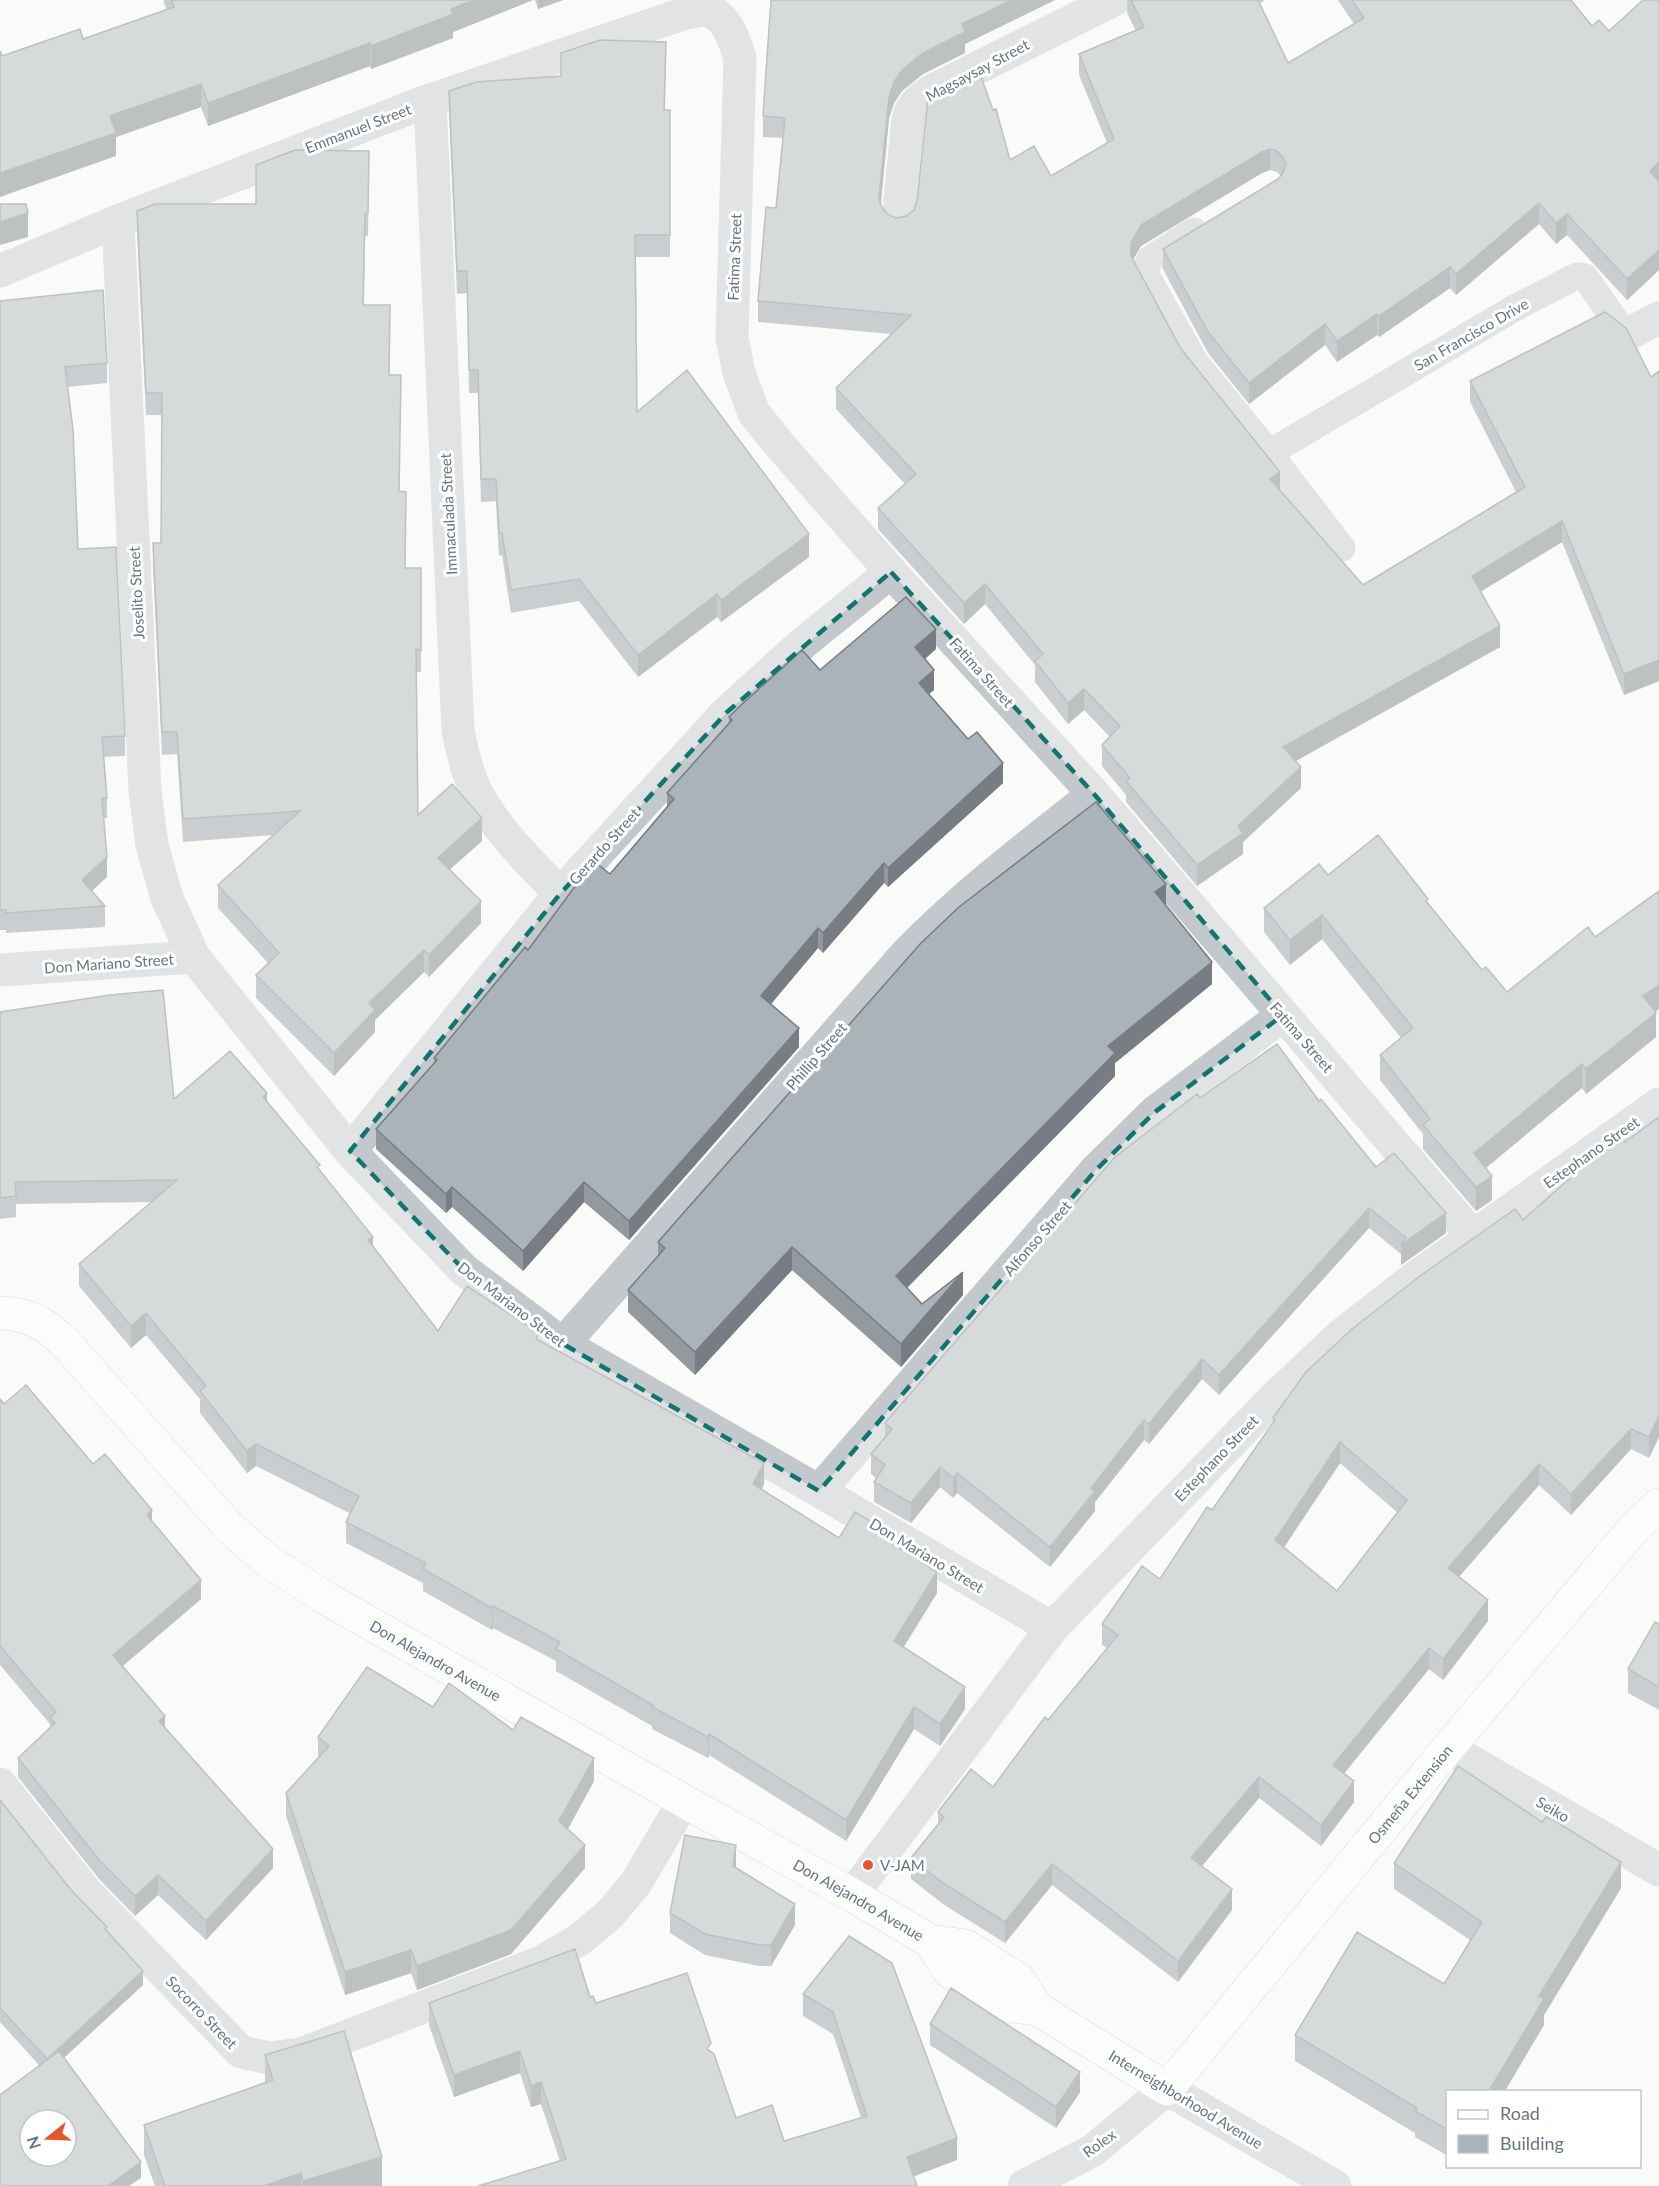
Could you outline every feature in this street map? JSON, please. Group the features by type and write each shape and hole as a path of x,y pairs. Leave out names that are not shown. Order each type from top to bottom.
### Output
{"street":[{"name":"Magsaysay Street","path":"898,220 908,120 910,111 916,102 933,90 1114,0"},
{"name":"Emmanuel Street","path":"0,271 118,220 430,100 686,13 705,10 721,18"},
{"name":"Fatima Street","path":"721,18 732,36 740,58 732,338 739,373 754,413 891,572 1094,794 1473,1236"},
{"name":"Immaculada Street","path":"430,100 458,731 465,761 481,801 507,835 560,894"},
{"name":"Joselito Street","path":"118,220 145,791 152,845 167,898 194,957"},
{"name":"Gerardo Street","path":"350,1151 560,894 727,712 802,644 891,572"},
{"name":"Phillip Street","path":"563,1344 907,953 946,914 981,884 1094,794"},
{"name":"Don Mariano Street","path":"0,970 194,957 350,1151 464,1270 563,1344 1052,1628"},
{"name":"Alfonso Street","path":"819,1491 1096,1170 1155,1112 1283,1015"},
{"name":"Estephano Street","path":"852,1894 1052,1628 1273,1400 1332,1344 1409,1282 1659,1104"},
{"name":"Don Alejandro Avenue","path":"0,1313 30,1317 50,1328 229,1527 268,1561 329,1600 852,1894 930,1941"},
{"name":"Osmeña Extension","path":"1167,2089 1448,1748 1635,1527 1659,1505"},
{"name":"Seiko","path":"1448,1748 1659,1870"},
{"name":"Socorro Street","path":"0,1784 86,1892 233,2044 241,2052 269,2058 301,2054 541,1962 579,1940 610,1914 636,1884 684,1801"},
{"name":"Interneighborhood Avenue","path":"930,1941 949,1971 1004,2005 1038,2009 1167,2089 1335,2186"},
{"name":"Rolex","path":"1024,2186 1092,2151 1167,2089"}],"lane":[{"path":"1220,216 1150,258 1145,270 1195,362 1342,548"},
{"name":"San Francisco Drive","path":"1269,453 1518,306 1577,276 1585,277 1620,327 1646,325"}],"highlighted area":[{"path":"891,572 1094,794 1283,1015 1155,1112 1096,1170 819,1491 563,1344 464,1270 350,1151 560,894 727,712"}],"building":[{"path":"171,0 474,0 451,9 453,14 371,46 370,43 208,103 201,84 110,116 116,133 0,173 0,51 2,56 80,29 83,39 174,7"},
{"path":"771,0 1012,0 962,24 965,32 923,53 902,70 894,82 889,97 879,197 881,206 887,214 896,218 906,216 914,210 917,201 928,98 942,85 978,68 993,110 996,109 1010,160 1034,146 1051,176 1114,139 1079,54 1144,27 1131,0 1258,0 1288,63 1364,18 1352,0 1571,0 1592,26 1599,20 1609,31 1643,0 1659,0 1659,162 1650,171 1659,182 1659,250 1627,279 1567,214 1556,223 1539,203 1456,274 1450,267 1379,316 1377,314 1337,341 1325,324 1249,383 1208,332 1163,249 1278,179 1286,165 1283,157 1277,151 1270,149 1262,152 1141,225 1131,243 1131,256 1181,349 1280,472 1270,479 1363,585 1525,487 1470,381 1605,312 1626,328 1651,377 1659,371 1659,660 1624,674 1562,521 1472,576 1500,626 1283,747 1301,767 1238,826 1243,833 1197,865 1126,781 1130,778 1102,745 1120,726 1084,689 1068,703 1035,661 1043,654 985,584 964,603 878,508 916,474 836,388 911,315 758,301 766,207 776,208 785,118 763,116"},
{"path":"600,40 666,42 664,110 670,110 670,235 635,235 637,412 687,370 809,534 721,600 717,594 638,655 579,579 511,590 502,533 499,533 496,479 481,479 478,370 469,370 467,271 457,271 449,91 476,82 561,76 561,53"},
{"path":"295,150 369,151 363,305 390,305 389,375 401,375 399,491 406,492 405,568 421,568 421,650 416,649 418,815 452,784 482,818 438,858 481,901 429,955 424,950 369,1003 375,1010 334,1053 256,975 279,953 218,885 300,811 183,819 177,732 162,732 153,543 161,543 162,393 146,393 137,211 155,204 256,204 256,165"},
{"path":"0,204 26,204 28,213 0,222"},
{"path":"103,290 107,363 65,367 73,429 78,549 116,547 125,736 102,737 107,798 102,798 107,857 82,880 105,906 6,913 6,910 0,910 0,301"},
{"path":"906,597 936,629 915,647 934,670 919,683 968,739 977,732 1003,763 888,868 884,863 823,933 818,928 761,996 799,1028 629,1221 584,1182 523,1251 452,1187 446,1194 376,1129 437,1060 434,1058 525,947 528,950 579,881 596,863 610,874 674,799 667,793 732,720 729,717 802,650 820,670"},
{"path":"1096,802 1166,884 1155,892 1212,962 1108,1046 1115,1053 896,1276 922,1304 963,1272 901,1344 792,1247 695,1352 628,1290 665,1248 658,1242 921,943 959,907"},
{"path":"1378,835 1428,899 1426,901 1482,970 1486,967 1507,992 1588,927 1595,937 1659,891 1659,985 1643,996 1656,1013 1586,1069 1582,1064 1474,1153 1492,1176 1476,1187 1423,1125 1430,1119 1380,1055 1413,1028 1322,915 1290,940 1264,908 1319,864 1328,875"},
{"path":"163,990 174,1099 230,1051 267,1093 263,1097 320,1165 317,1167 373,1237 368,1240 438,1331 467,1286 539,1333 536,1339 764,1463 753,1484 839,1538 855,1512 887,1531 882,1537 937,1572 894,1641 965,1687 940,1724 914,1707 846,1820 709,1734 708,1737 652,1707 653,1705 556,1649 560,1642 493,1606 492,1608 423,1569 426,1563 346,1522 359,1496 256,1444 247,1451 200,1391 206,1386 146,1313 131,1326 79,1264 177,1180 15,1182 16,1196 0,1198 0,1012 110,995"},
{"path":"1277,1044 1319,1101 1321,1099 1376,1167 1394,1153 1446,1213 1401,1245 1406,1238 1369,1208 1219,1375 1202,1359 1149,1424 1144,1420 1091,1488 1095,1491 1050,1547 957,1473 953,1478 940,1467 911,1503 874,1482 885,1465 871,1454 892,1429 885,1423 1115,1157 1197,1094 1200,1098"},
{"path":"1659,1117 1659,1416 1649,1437 1631,1429 1571,1494 1539,1464 1448,1568 1488,1600 1443,1659 1429,1648 1333,1765 1354,1781 1321,1825 1259,1777 1191,1858 1232,1889 1178,1961 1052,1864 1005,1922 943,1883 911,1858 944,1817 938,1812 971,1769 993,1787 1045,1717 1048,1720 1118,1635 1102,1624 1142,1566 1160,1579 1207,1507 1212,1510 1306,1372 1352,1329 1420,1276 1515,1209 1523,1220 1619,1135 1625,1142","holes":["1340,1442 1407,1500 1337,1591 1275,1540"]},
{"path":"26,1385 93,1464 105,1454 152,1510 147,1515 201,1580 113,1655 165,1716 159,1721 273,1849 206,1921 158,1875 135,1896 100,1861 18,1758 55,1723 50,1718 56,1712 0,1646 0,1399 4,1404"},
{"path":"1655,1622 1659,1624 1659,1687 1628,1669"},
{"path":"367,1667 433,1707 449,1683 513,1730 521,1717 594,1758 559,1821 585,1845 511,1930 417,1966 411,1950 345,1972 286,1793 329,1746 318,1737"},
{"path":"1458,1766 1542,1822 1547,1816 1621,1862 1539,1996 1544,1999 1490,2090 1446,2090 1446,2129 1415,2111 1417,2108 1295,2035 1357,1932 1444,1984 1482,1922 1394,1863"},
{"path":"0,1800 71,1890 107,1927 105,1929 143,1971 47,2059 0,2008"},
{"path":"685,1835 736,1845 733,1866 795,1904 771,1945 759,1945 705,1934 670,1913"},
{"path":"849,1936 892,1963 957,2138 907,2157 917,2186 478,2186 566,2159 541,2082 531,2086 520,2051 454,2075 429,2003 575,1949 590,1997 593,1996 596,2003 687,1973 711,2043 707,2049 714,2054 736,2118 772,2105 784,2141 867,2116 833,2012 803,1994"},
{"path":"951,1988 1080,2072 1056,2107 930,2024"},
{"path":"344,2031 382,2157 303,2181 301,2173 264,2186 165,2186 144,2125 273,2080 265,2055"},
{"path":"59,2051 141,2162 108,2186 0,2186 0,2095"}],"place":[{"name":"V-JAM","path":"868,1865"}]}
